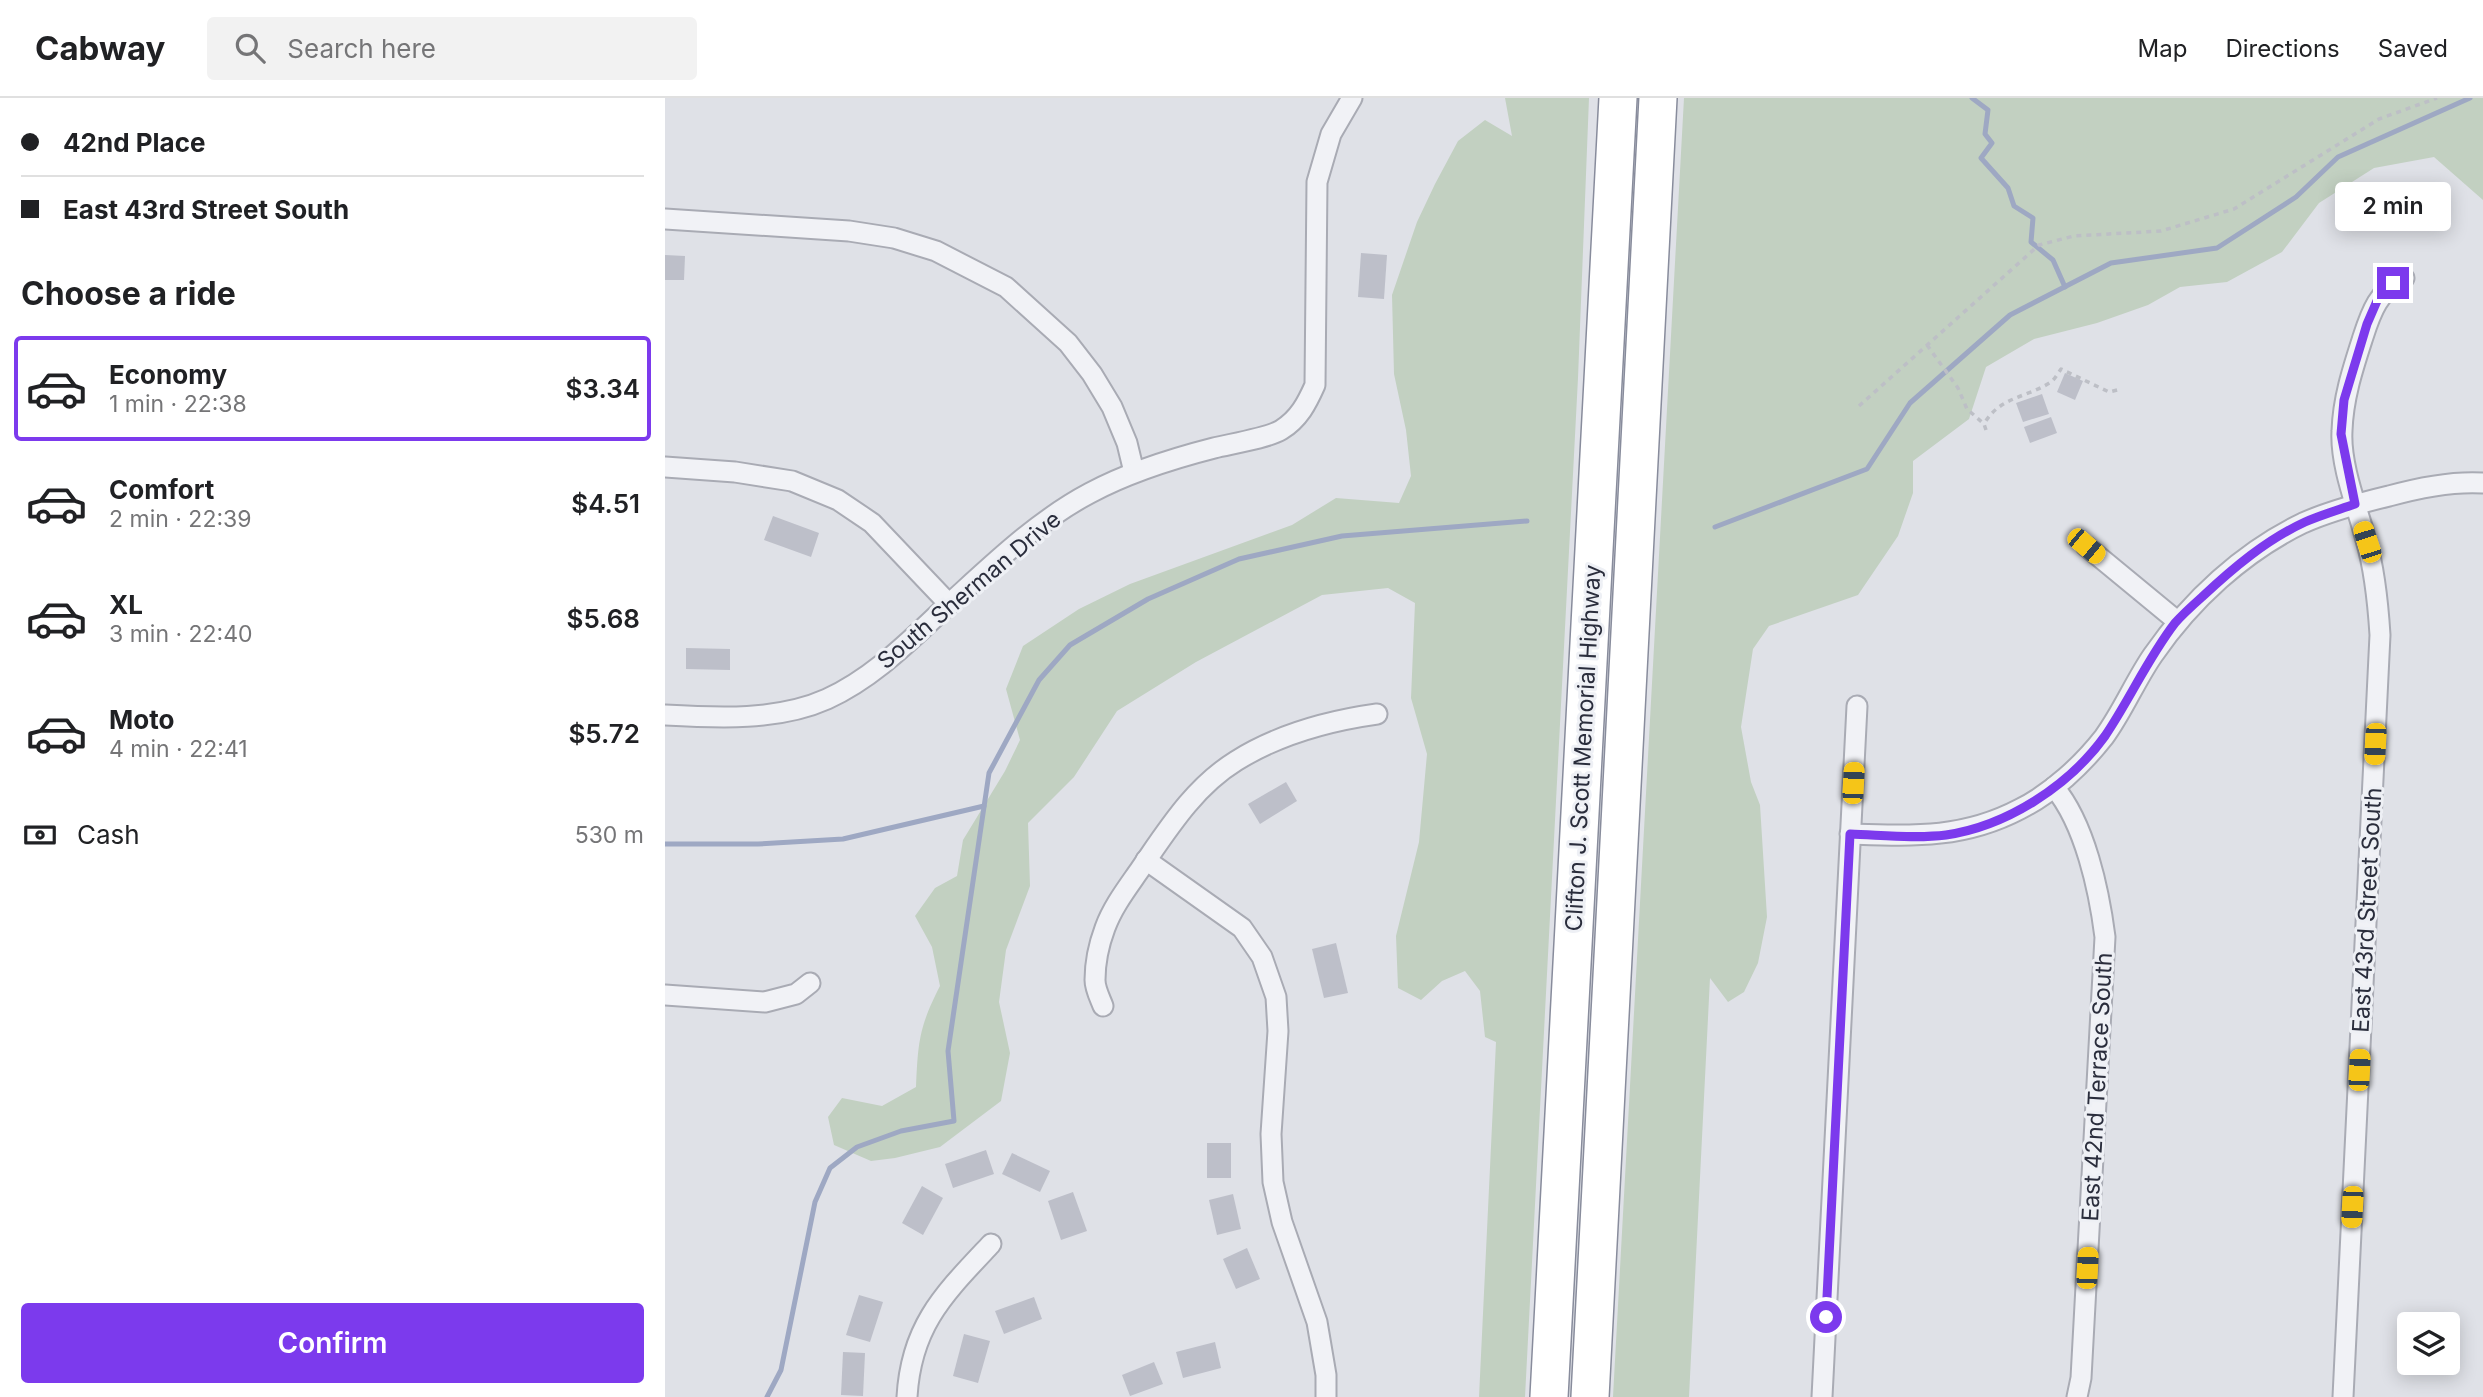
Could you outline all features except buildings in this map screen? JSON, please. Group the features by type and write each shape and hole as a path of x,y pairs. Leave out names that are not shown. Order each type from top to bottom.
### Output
{"highway":[{"name":"Clifton J. Scott Memorial Highway","path":"1549,1397 1618,98"},
{"name":"Clifton J. Scott Memorial Highway","path":"1590,1397 1658,98"}],"street":[{"name":"South Sherman Drive","path":"665,715 766,715 798,709 828,699 900,651 949,604 1040,525 1089,493 1167,460 1279,432 1303,411 1315,385 1317,182 1331,134 1352,98"},
{"path":"665,219 849,231 894,237 936,251 1006,287 1068,343 1093,374 1112,407 1127,443 1134,472"},
{"name":"East 43rd Street South","path":"2343,1397 2380,635 2378,595 2341,434 2344,400 2367,324 2380,294 2403,278"},
{"path":"665,467 735,472 792,481 838,500 872,523 949,604"},
{"path":"1850,834 1946,835 1997,821 2023,808 2055,787 2080,765 2104,736 2151,658 2177,621 2226,574 2259,548 2304,523 2355,504 2416,489 2483,483"},
{"path":"2086,546 2177,621"},
{"path":"1822,1397 1857,706"},
{"path":"1103,1006 1095,984 1096,964 1105,928 1118,902 1184,806 1235,761 1302,729 1341,719 1377,714"},
{"name":"East 42nd Terrace South","path":"2055,787 2068,807 2090,860 2099,894 2105,937 2081,1378 2077,1397"},
{"path":"1146,860 1242,928 1262,957 1276,997 1278,1031 1271,1134 1273,1182 1282,1222 1317,1322 1326,1375 1326,1397"},
{"path":"665,995 765,1002 796,993 810,984"},
{"path":"907,1397 920,1334 942,1297 991,1244"}],"path":[{"path":"1859,406 2039,245 2074,236 2161,232 2234,209 2379,120 2437,98"},
{"path":"1927,345 1958,388 1967,409 1984,424 1986,430"},
{"path":"1984,424 2008,400 2053,381 2061,369 2109,392 2120,389"}],"green space":[{"path":"1505,98 1589,98 1578,378 1525,1397 1479,1397 1496,1042 1485,1037 1480,991 1465,971 1442,981 1421,1000 1398,988 1396,936 1419,842 1427,754 1411,698 1415,603 1388,588 1322,595 1196,662 1117,711 1074,777 1028,823 1030,886 1006,950 999,1002 1010,1053 1001,1101 940,1147 871,1161 834,1145 828,1117 842,1098 882,1106 916,1087 921,1035 940,986 932,947 915,916 935,888 957,876 963,840 1005,771 1020,740 1006,689 1023,646 1079,609 1130,584 1292,525 1336,498 1399,503 1411,476 1406,430 1394,374 1392,295 1417,222 1458,141 1485,120 1512,136"},
{"path":"1684,98 2483,98 2483,200 2434,157 2374,168 2319,203 2282,252 2227,282 2180,287 2148,305 2097,323 2034,339 1986,367 1969,419 1913,461 1913,493 1898,536 1858,595 1769,626 1753,649 1741,727 1751,782 1760,805 1767,917 1758,963 1744,992 1728,1002 1710,978 1689,1397 1613,1397"}],"waterway":[{"path":"1972,98 1988,110 1985,134 1992,143 1981,158 2008,188 2014,206 2033,218 2031,242 2053,260 2065,287"},
{"path":"1715,527 1867,469 1910,403 2010,315 2111,263 2217,248 2296,197 2338,157 2470,98"},
{"path":"767,1397 781,1370 815,1202 830,1168 857,1147 901,1131 954,1121 948,1051 989,773 1039,680 1070,645 1148,599 1239,559 1342,536 1527,521"},
{"path":"665,844 758,844 843,839 984,806"}],"route":[{"path":"1826,1317 1850,834 1946,835 1997,821 2023,808 2055,787 2080,765 2104,736 2151,658 2177,621 2226,574 2259,548 2304,523 2355,504 2341,434 2344,400 2367,324 2380,294 2393,283"}]}
